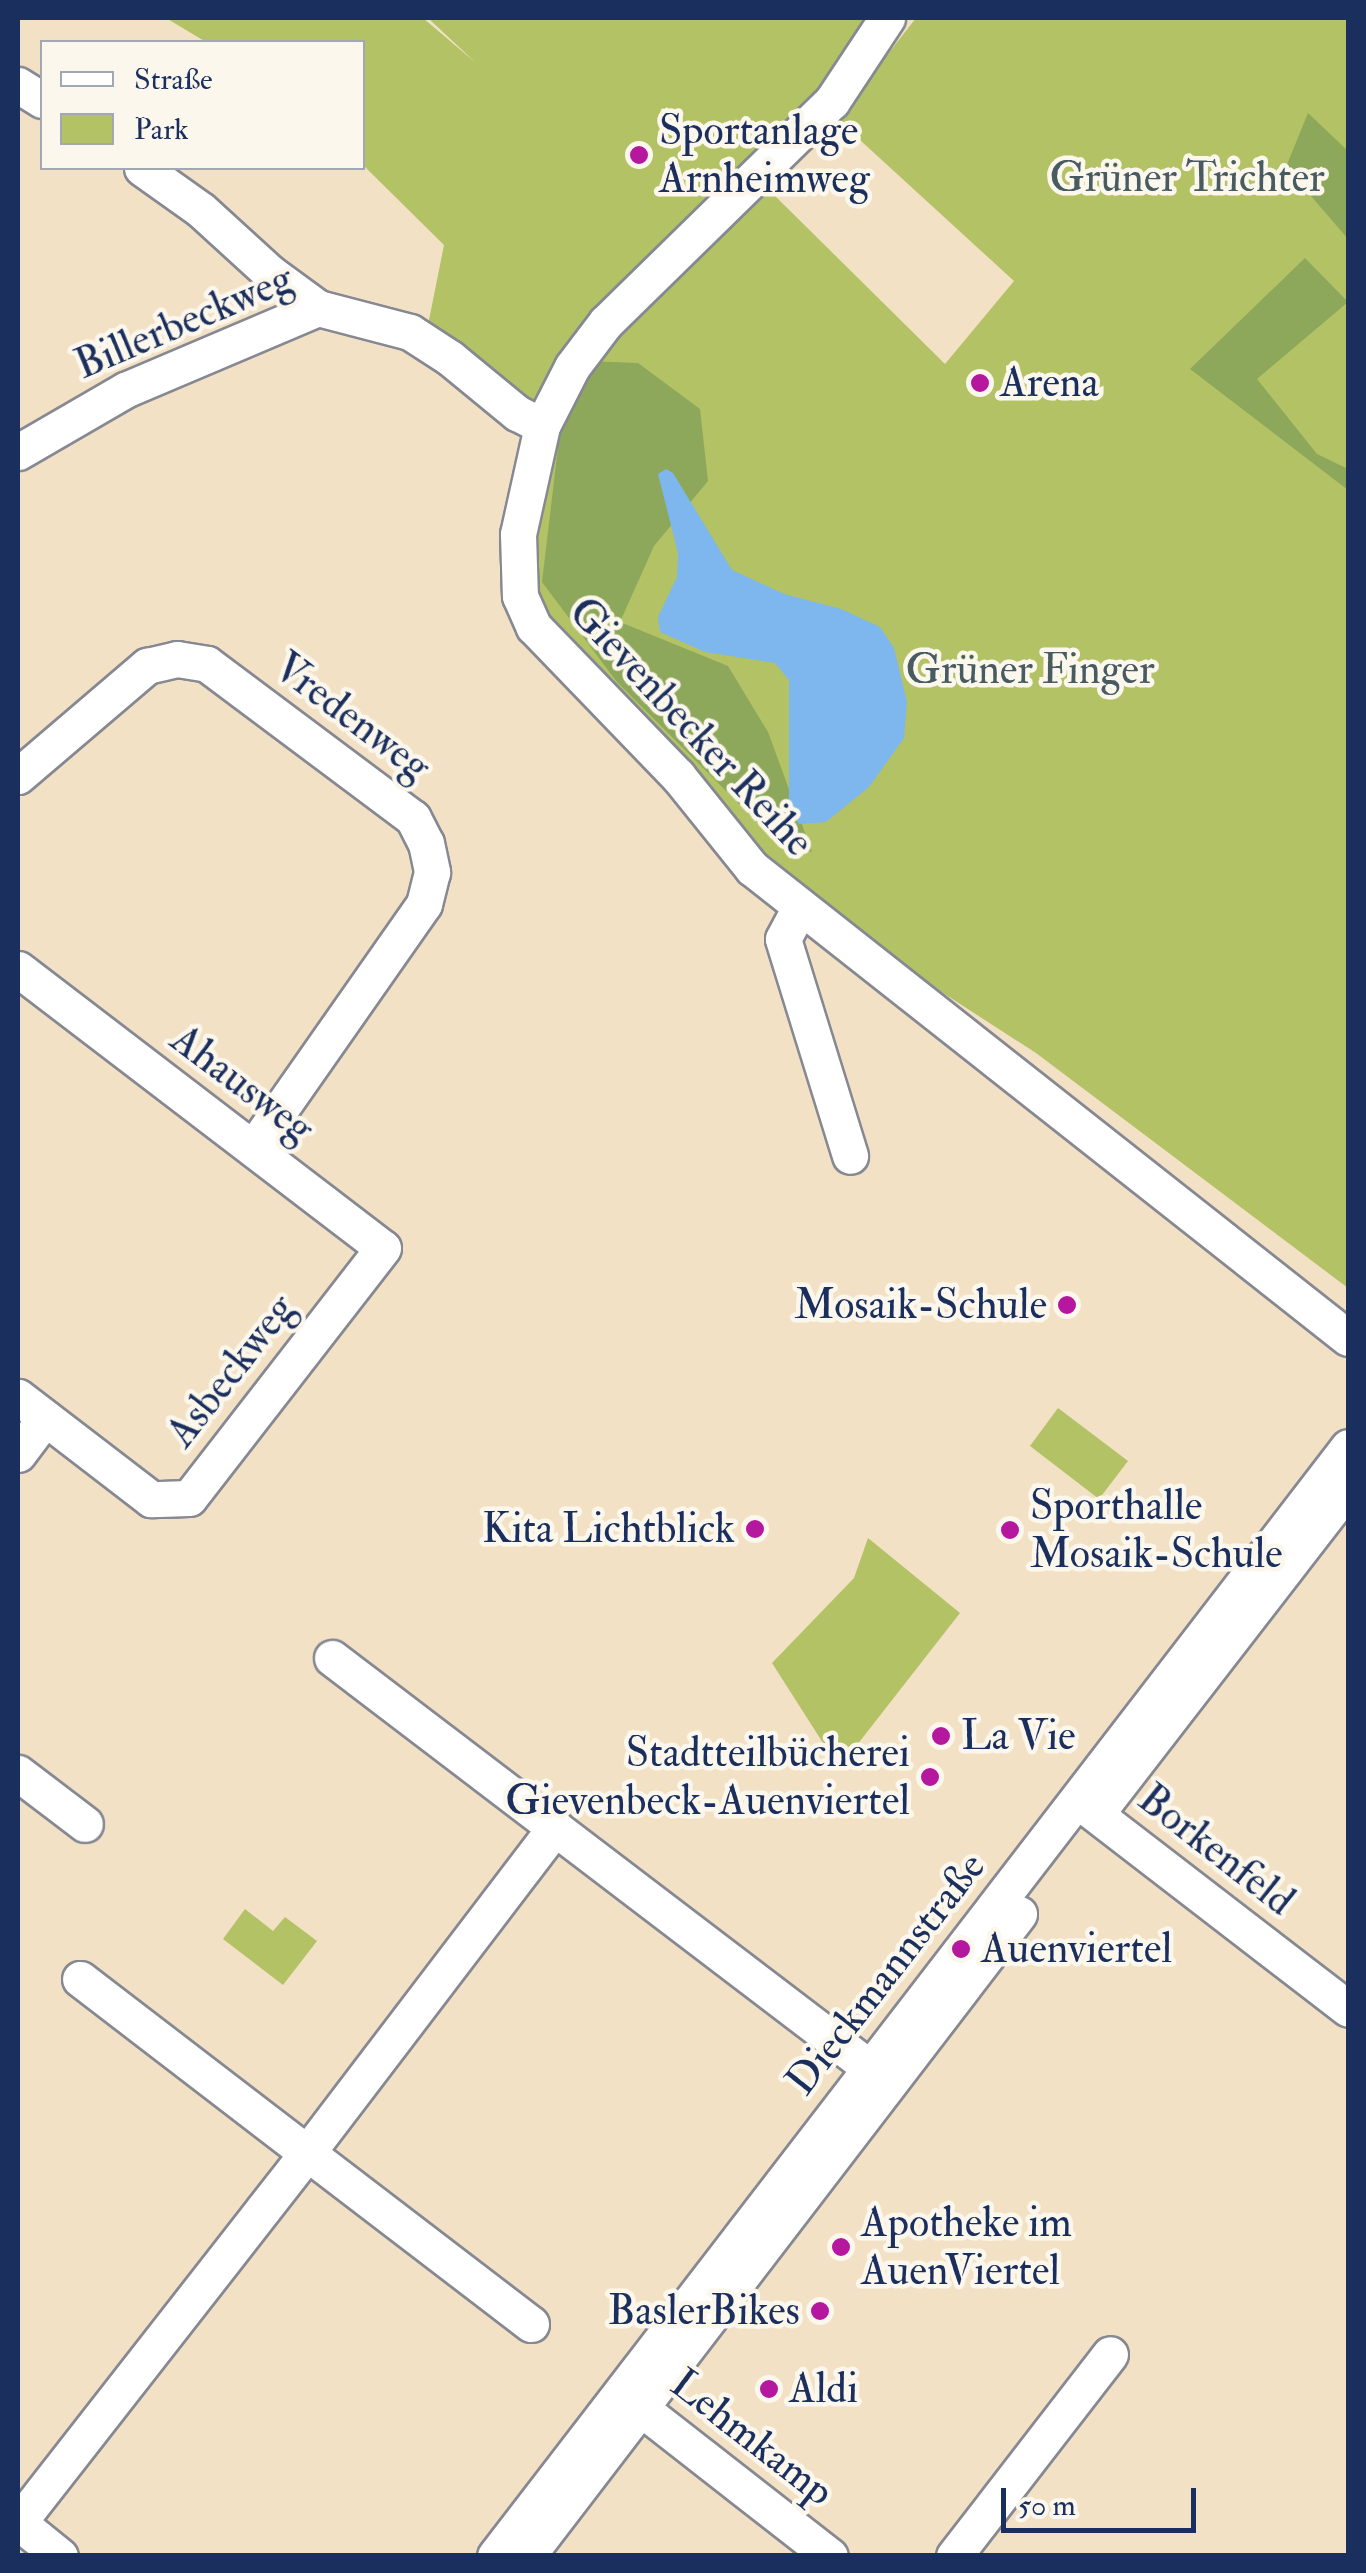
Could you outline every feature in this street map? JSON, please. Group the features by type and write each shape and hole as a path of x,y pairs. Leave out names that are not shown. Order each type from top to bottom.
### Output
{"street":[{"name":"Gievenbecker Reihe","path":"887,18 822,113 606,322 572,367 542,426 516,566 520,596 534,627 678,776 752,868 1348,1338"},
{"path":"18,85 40,99"},
{"path":"145,170 201,210 318,308"},
{"name":"Billerbeckweg","path":"18,452 125,390 318,308 410,332 450,358 517,413 542,426"},
{"name":"Vredenweg","path":"18,776 148,666 177,659 207,664 413,818 426,843 432,872 424,904 253,1148"},
{"name":"Gievenbecker Reihe","path":"800,907 783,939 850,1156"},
{"name":"Ahausweg","path":"18,969 383,1248 360,1278"},
{"name":"Asbeckweg","path":"31,1408 151,1499 189,1498 360,1278"},
{"path":"18,1454 31,1408"},
{"name":"Dieckmannstraße","path":"495,2556 630,2400 880,2075 1086,1807 1348,1447"},
{"name":"Dieckmannstraße","path":"1086,1807 1348,1488"},
{"path":"332,1658 880,2075"},
{"path":"18,1772 85,1824"},
{"name":"Borkenfeld","path":"1086,1807 1348,2009"},
{"path":"60,2556 18,2523 555,1828"},
{"path":"80,1979 531,2324"},
{"path":"954,2556 1110,2354"},
{"name":"Dieckmannstraße","path":"526,2556 630,2400"},
{"name":"Lehmkamp","path":"630,2400 830,2556"}],"green space":[{"path":"166,18 423,18 476,63 428,18 870,18 823,90 530,426 425,340 444,245 365,167 365,40 203,40"},
{"name":"Grüner Finger","path":"916,18 1348,18 1348,1288 1036,1053 802,902 543,624 521,574 543,439 605,353 744,208 771,192 945,364 1014,281 837,119"},
{"path":"1308,113 1348,151 1348,239 1286,167"},
{"path":"1305,258 1348,302 1257,379 1317,454 1348,469 1348,490 1190,369"},
{"path":"584,361 638,363 700,409 708,481 654,546 620,622 728,666 768,732 812,852 781,846 617,682 542,582 559,439"},
{"path":"1058,1408 1128,1461 1099,1499 1030,1446"},
{"path":"868,1538 960,1613 839,1768 772,1663 854,1578"},
{"path":"245,1909 273,1931 285,1917 317,1941 283,1985 223,1939"}],"water":[{"path":"666,469 673,473 732,570 784,594 841,609 880,627 894,648 907,702 904,738 869,787 826,822 799,824 789,805 789,680 775,663 705,652 660,632 658,617 677,577 678,553 658,474"}],"place":[{"name":"Sportanlage Arnheimweg","path":"639,155"},
{"name":"Arena","path":"980,383"},
{"name":"Mosaik-Schule","path":"1067,1305"},
{"name":"Kita Lichtblick","path":"755,1529"},
{"name":"Sporthalle Mosaik-Schule","path":"1010,1530"},
{"name":"La Vie","path":"941,1736"},
{"name":"Stadtteilbücherei Gievenbeck-Auenviertel","path":"930,1777"},
{"name":"Auenviertel","path":"961,1949"},
{"name":"Apotheke im AuenViertel","path":"841,2247"},
{"name":"BaslerBikes","path":"820,2311"},
{"name":"Aldi","path":"769,2389"}],"park label":[{"name":"Grüner Trichter","path":"1187,178"}]}
